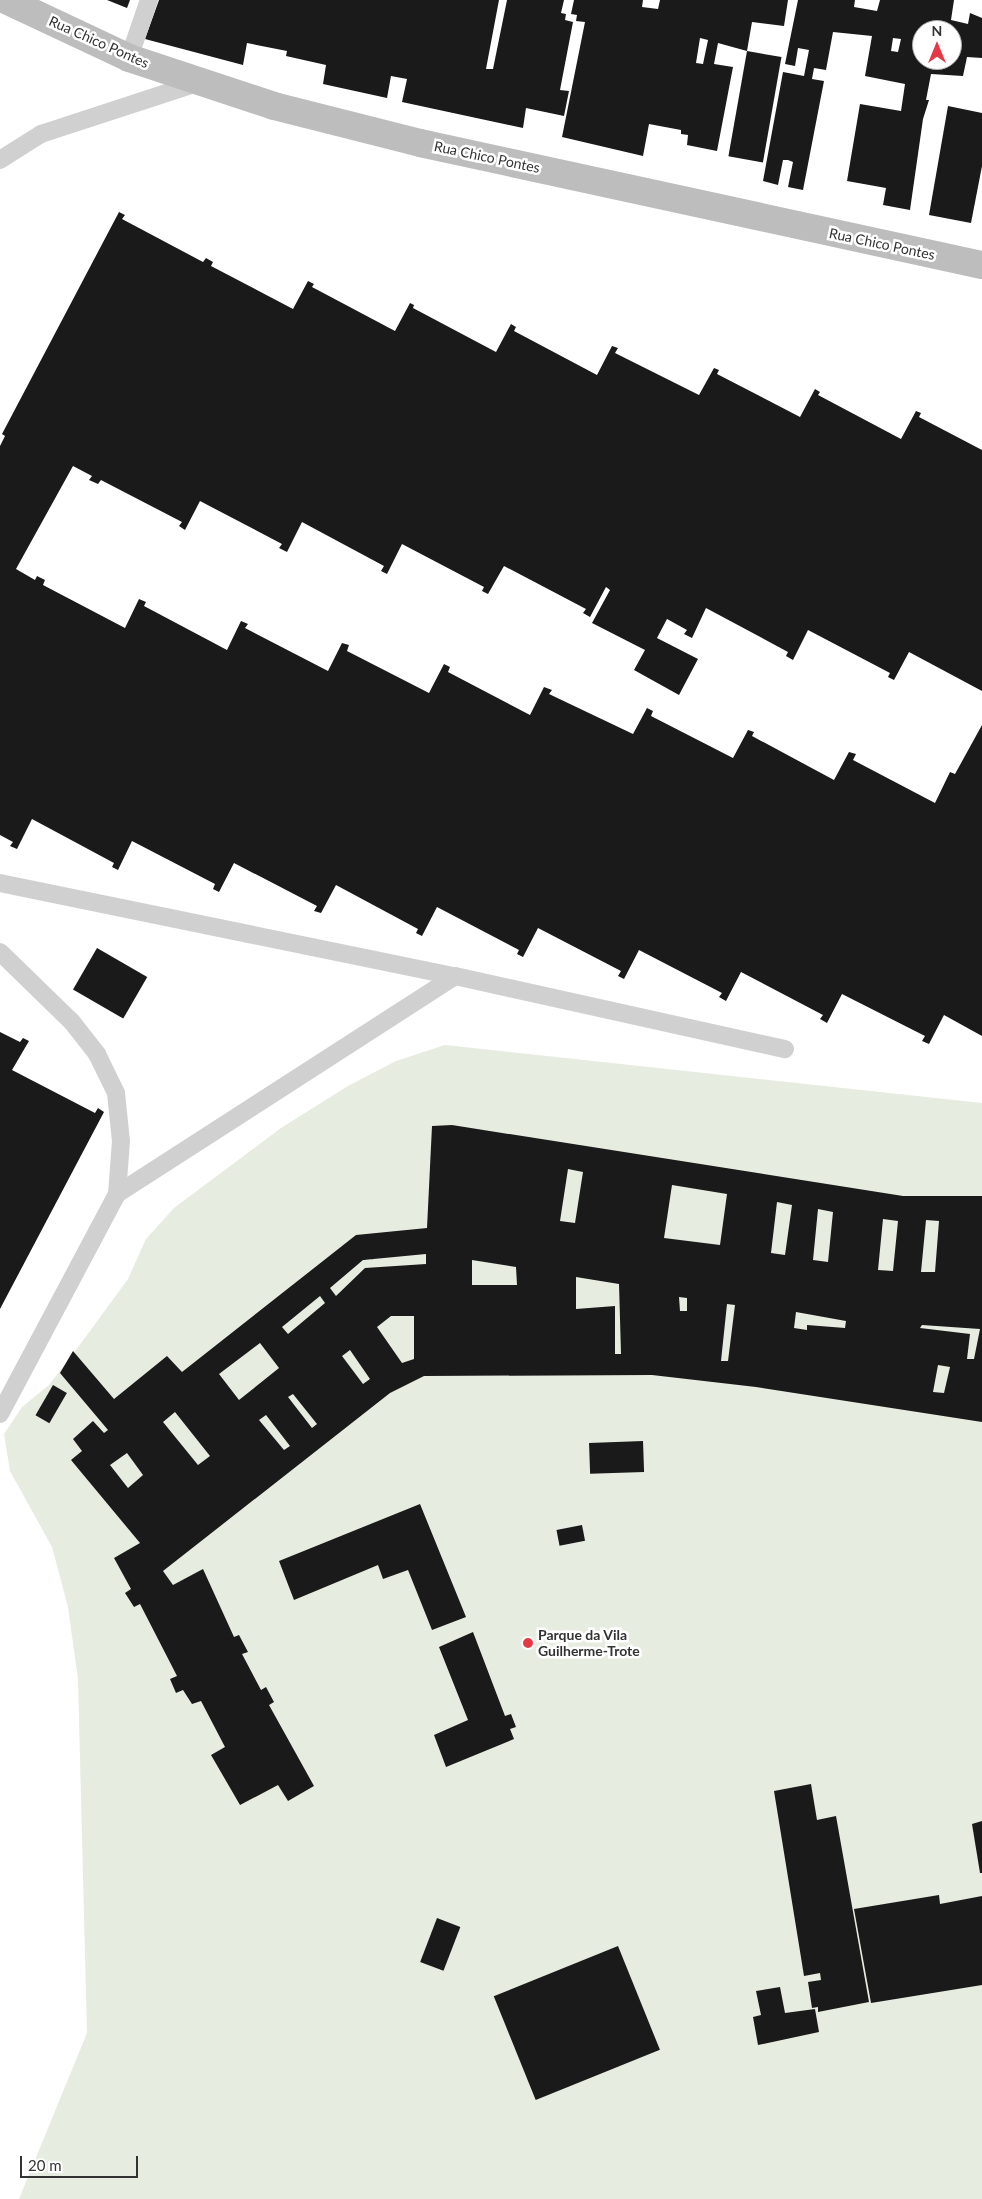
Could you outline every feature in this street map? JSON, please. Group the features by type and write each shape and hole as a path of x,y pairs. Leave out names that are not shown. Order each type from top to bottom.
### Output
{"main road":[{"name":"Rua Chico Pontes","path":"6,0 129,58 274,106 420,143 982,265"}],"lane":[{"path":"129,58 149,0"},
{"path":"0,160 41,134 200,82"},
{"path":"0,883 455,976 786,1049"},
{"path":"0,952 72,1022 101,1062 116,1093 120,1142 117,1194 0,1414"},
{"path":"117,1194 455,976"}],"shaded area":[{"name":"Parque da Vila Guilherme-Trote","path":"445,1045 982,1103 982,2199 19,2199 87,2033 78,1679 68,1607 52,1547 10,1471 4,1434 22,1407 49,1385 79,1346 128,1279 146,1239 174,1208 281,1128 348,1086 396,1061"}],"building":[{"path":"107,0 130,0 127,8"},
{"path":"159,0 499,0 486,69 493,69 507,0 564,0 561,13 566,14 565,20 573,22 560,90 569,91 564,116 526,108 523,128 402,102 407,79 391,76 387,98 323,84 326,65 286,56 287,51 247,43 243,65 145,39"},
{"path":"574,0 643,0 642,7 658,9 660,0 788,0 784,26 752,22 747,51 718,43 714,64 733,67 717,151 687,145 688,135 681,134 681,130 649,124 643,156 562,137 585,22 576,21 577,15 571,14","holes":["700,38 708,40 703,64 696,63"]},
{"path":"798,0 855,0 854,7 877,11 880,0 954,0 951,20 912,20 912,70 962,70 962,23 968,24 970,13 982,18 982,58 967,57 963,76 931,74 926,100 929,100 923,119 910,210 883,205 886,188 847,181 860,104 901,111 905,84 865,76 872,36 833,32 826,70 814,68 812,79 824,81 803,190 788,187 793,162 788,160 783,160 778,185 763,181 783,72 804,76 809,50 798,48 795,66 785,64","holes":["893,38 901,39 898,52 891,51"]},
{"path":"747,51 781,57 763,162 728,156"},
{"path":"948,106 982,113 982,166 971,223 929,215"},
{"path":"119,212 125,215 122,219 203,262 206,258 213,262 211,266 293,309 308,281 314,284 312,287 395,331 410,303 414,305 413,308 496,352 511,324 516,327 514,331 597,375 612,346 618,348 615,353 699,395 714,368 719,370 717,374 800,417 815,389 820,392 818,395 901,439 916,411 921,413 919,417 982,450 982,691 909,652 894,680 888,677 890,673 808,630 793,660 786,656 788,652 706,608 692,638 684,634 687,630 667,619 657,638 698,659 679,695 634,670 645,650 592,623 610,590 606,587 590,617 583,613 586,609 504,566 488,594 482,591 484,587 402,544 387,574 381,571 384,566 302,522 287,552 279,548 282,544 200,501 185,530 179,526 182,522 101,480 98,484 89,480 92,476 73,466 16,569 35,580 37,576 45,580 43,585 125,628 139,599 146,602 144,606 227,650 241,621 248,624 245,628 328,671 342,643 349,645 347,651 429,693 444,664 450,667 448,672 530,715 544,687 552,690 549,694 633,734 647,708 653,711 651,716 733,758 748,730 754,732 752,736 834,780 849,752 856,754 853,760 935,803 950,772 955,774 982,725 982,1036 944,1015 929,1044 922,1041 925,1036 842,994 827,1023 820,1019 823,1015 741,972 726,1001 719,997 722,993 639,950 624,979 618,976 621,971 538,928 523,957 517,954 519,950 437,907 422,936 416,933 418,929 336,885 321,913 314,911 317,906 234,863 219,892 213,889 215,884 132,841 118,870 112,867 114,863 32,819 17,849 10,846 13,842 0,835 0,446 5,436 2,434"},
{"path":"97,948 147,977 123,1019 73,990"},
{"path":"0,1032 20,1042 23,1038 29,1041 12,1070 95,1113 98,1108 104,1112 0,1309"},
{"path":"452,1125 903,1196 982,1196 982,1422 756,1387 652,1375 424,1376 390,1393 163,1571 173,1585 203,1569 234,1637 239,1635 248,1652 242,1654 261,1690 266,1687 274,1702 269,1705 314,1786 288,1801 278,1785 240,1805 211,1755 225,1747 201,1701 192,1704 183,1690 176,1693 170,1679 177,1676 140,1604 134,1607 125,1593 131,1589 114,1558 140,1543 71,1460 82,1451 73,1439 93,1421 104,1433 108,1430 60,1373 73,1351 114,1399 167,1356 182,1372 356,1235 427,1228 432,1126","holes":["568,1169 583,1172 575,1223 560,1221","672,1185 727,1194 720,1245 664,1238","777,1202 792,1205 785,1255 771,1253","818,1209 833,1212 828,1262 813,1260","883,1219 898,1221 893,1271 878,1270","926,1220 939,1221 935,1272 921,1272","426,1254 426,1264 365,1268 336,1296 330,1288 363,1260","472,1260 516,1267 517,1285 472,1285","576,1277 619,1284 621,1354 615,1354 615,1306 576,1309","320,1296 325,1303 288,1334 282,1327","679,1297 687,1298 687,1311 680,1311","727,1304 735,1305 728,1361 721,1361","796,1312 846,1321 845,1328 807,1325 807,1330 794,1328","391,1316 414,1316 414,1359 402,1363 377,1327","922,1325 980,1329 974,1359 967,1359 970,1334 920,1328","260,1343 279,1368 239,1400 219,1374","350,1350 370,1379 363,1384 342,1356","938,1365 950,1367 944,1393 933,1392","293,1394 317,1424 312,1428 288,1397","175,1412 210,1456 198,1465 163,1422","266,1415 290,1446 284,1450 259,1420","127,1453 143,1475 128,1488 110,1465"]},
{"path":"53,1385 67,1393 49,1423 36,1415"},
{"path":"643,1441 644,1472 590,1474 589,1443"},
{"path":"420,1504 466,1617 432,1630 408,1570 383,1579 378,1565 294,1600 279,1561"},
{"path":"582,1525 585,1541 560,1546 556,1530"},
{"path":"473,1632 505,1716 511,1714 516,1727 510,1729 514,1739 446,1767 434,1735 468,1720 439,1647"},
{"path":"811,1784 817,1820 836,1816 869,2002 818,2012 818,2007 812,2008 808,1982 821,1980 820,1973 804,1976 774,1791"},
{"path":"982,1821 982,1873 980,1873 972,1824"},
{"path":"939,1895 940,1904 982,1896 982,1985 871,2003 854,1909"},
{"path":"437,1918 460,1927 443,1971 420,1962"},
{"path":"618,1946 660,2050 536,2100 494,1996"},
{"path":"780,1987 785,2013 815,2009 819,2032 758,2045 753,2017 761,2015 756,1991"}],"place":[{"name":"Parque da Vila Guilherme-Trote","path":"528,1643"}]}
